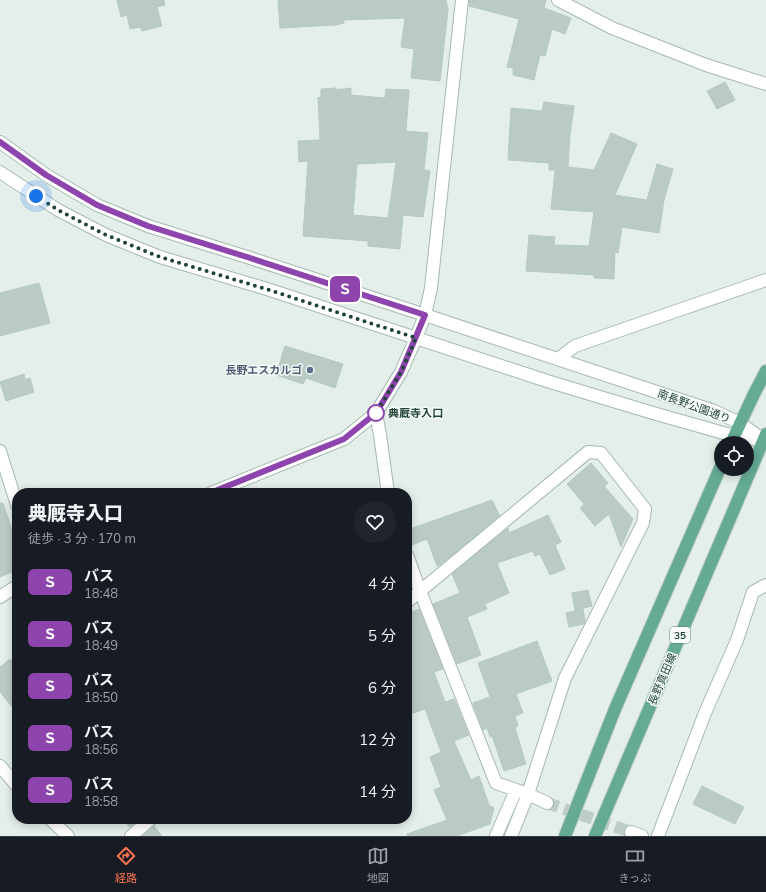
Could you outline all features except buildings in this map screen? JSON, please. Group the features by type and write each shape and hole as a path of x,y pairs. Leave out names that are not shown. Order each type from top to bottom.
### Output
{"main road":[{"path":"735,436 766,372"},
{"name":"長野真田線","path":"595,836 765,439"},
{"path":"564,836 615,709 717,476"}],"street":[{"path":"222,488 344,439 376,413 401,372 425,315 431,288 462,0"},
{"path":"558,0 612,28 706,65 766,84"},
{"name":"南長野公園通り","path":"0,142 46,175 97,205 148,226 425,315 714,412 740,423 765,439"},
{"name":"南長野公園通り","path":"0,172 58,210 106,235 146,252 720,436"},
{"path":"558,359 576,346 766,280"},
{"path":"376,413 387,488"},
{"name":"南長野公園通り","path":"754,439 765,439"},
{"path":"0,451 12,489"},
{"path":"412,598 588,452 601,453 645,509 643,523 565,678 528,794 511,836"},
{"path":"412,569 496,783 528,794 547,803"},
{"path":"658,836 705,713 737,640 753,592 766,585"},
{"path":"0,597 12,589"},
{"path":"0,766 12,780"},
{"path":"496,836 516,790"},
{"path":"55,824 68,836"},
{"path":"131,836 145,824"}],"tunnel":[{"path":"547,803 631,832"}],"bus line":[{"name":"Ｓ","path":"0,142 46,175 97,205 148,226 425,315 401,372 376,413 344,439 222,488"}],"place":[{"name":"長野エスカルゴ","path":"310,370"},
{"name":"典厩寺入口","path":"376,413"}],"route":[{"path":"36,196 58,210 106,235 160,257 266,289 416,338 401,372 376,413"}]}
